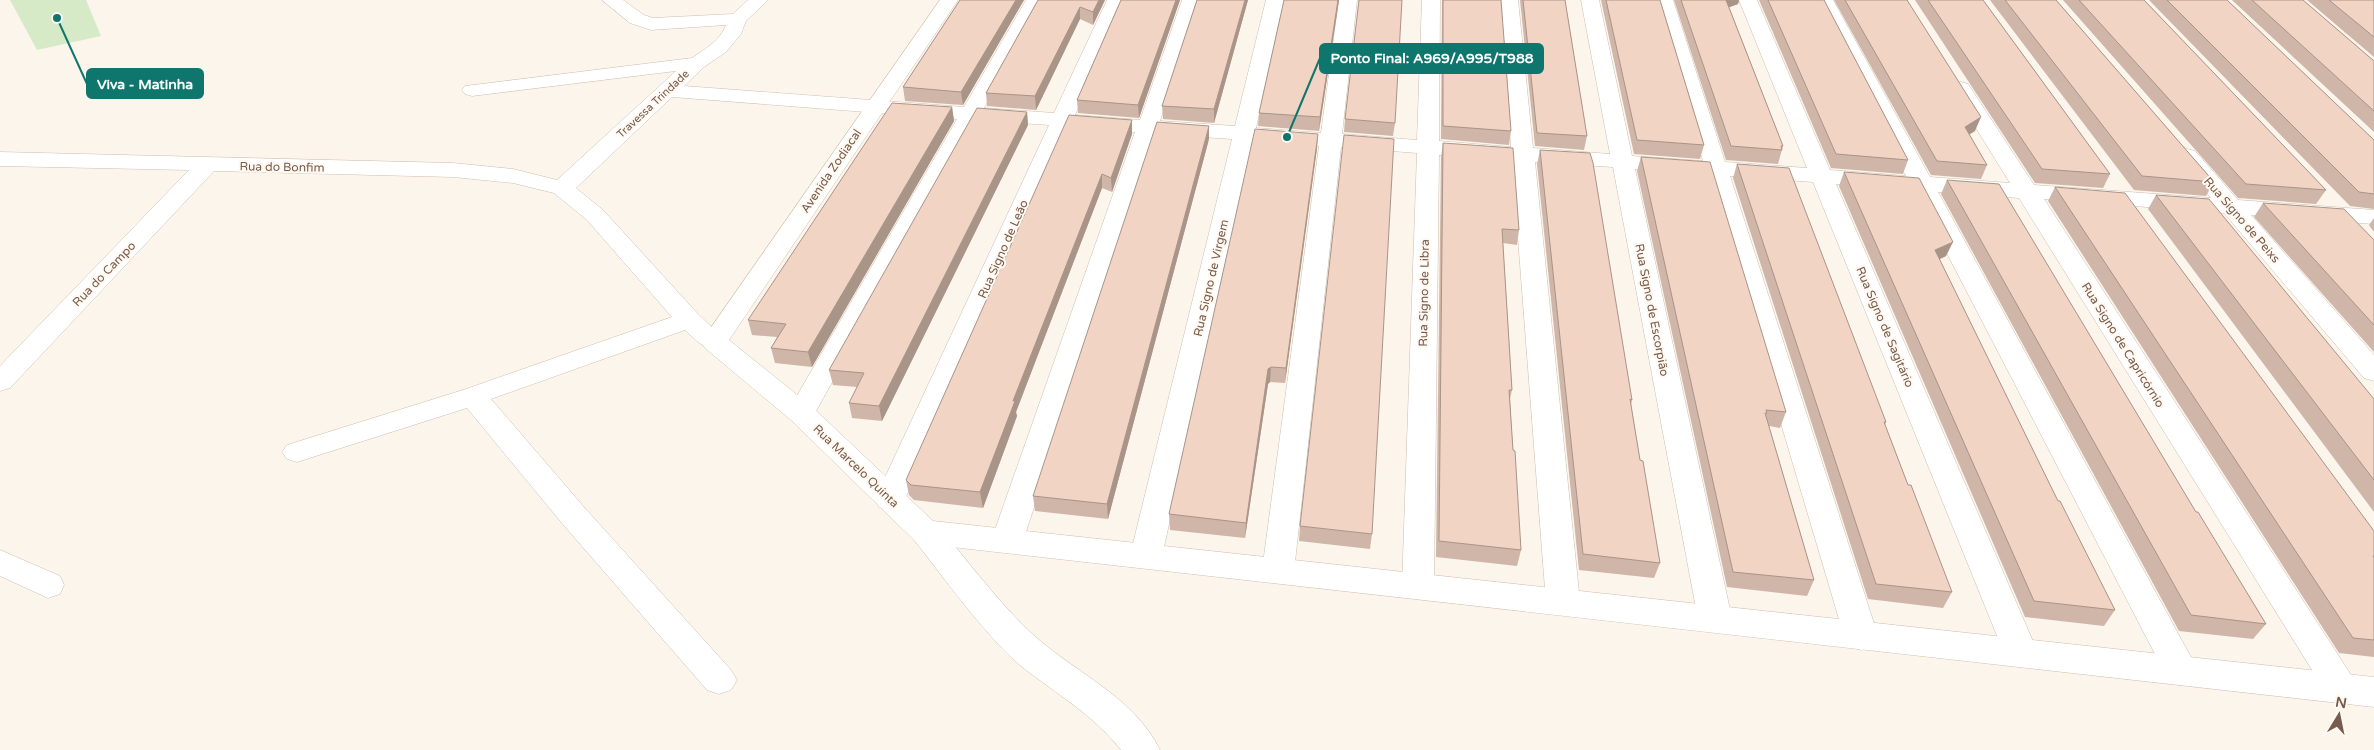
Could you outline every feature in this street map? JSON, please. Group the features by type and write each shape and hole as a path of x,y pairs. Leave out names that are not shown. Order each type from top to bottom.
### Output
{"street":[{"path":"611,0 637,19 651,24 738,19"},
{"name":"Travessa Trindade","path":"562,188 697,63 725,41 732,34 738,19 759,0"},
{"name":"Avenida Zodiacal","path":"714,342 949,0"},
{"path":"801,413 1035,0"},
{"name":"Rua Signo de Leão","path":"890,499 1116,0"},
{"path":"1007,541 1191,0"},
{"name":"Rua Signo de Virgem","path":"1146,556 1275,0"},
{"path":"1278,571 1348,0"},
{"name":"Rua Signo de Libra","path":"1418,586 1431,0"},
{"path":"1509,0 1563,602"},
{"name":"Rua Signo de Escorpião","path":"1590,0 1714,619"},
{"path":"1664,0 1861,636"},
{"name":"Rua Signo de Sagitário","path":"1748,0 2021,653"},
{"path":"1824,0 2182,671"},
{"path":"472,90 697,63"},
{"name":"Rua Signo de Capricórnio","path":"1947,66 2342,689"},
{"path":"667,91 2374,217"},
{"name":"Rua Signo de Peixs","path":"2173,140 2374,372"},
{"name":"Rua do Bonfim","path":"0,158 206,166 453,170 514,176 562,188"},
{"name":"Rua do Campo","path":"0,382 206,166"},
{"path":"2108,175 2143,222"},
{"name":"Rua Marcelo Quinta","path":"562,188 594,215 689,320 801,413 925,532 1012,637 1034,656 1089,696 1126,729 1142,750"},
{"path":"2321,193 2361,235"},
{"path":"297,452 473,396 689,320"},
{"path":"473,396 572,514 719,680"},
{"path":"925,532 2374,692"},
{"path":"0,562 48,585"}],"green space":[{"path":"10,0 86,0 101,36 37,50"}],"building":[{"path":"960,0 1016,0 961,92 903,87"},
{"path":"1038,0 1099,0 1093,12 1080,7 1035,96 986,93"},
{"path":"1121,0 1176,0 1138,105 1077,100"},
{"path":"1197,0 1245,0 1214,109 1162,106"},
{"path":"1284,0 1338,0 1320,117 1259,113"},
{"path":"1359,0 1402,0 1395,123 1345,119"},
{"path":"1443,0 1501,0 1511,131 1443,126"},
{"path":"1523,0 1565,0 1587,136 1537,133"},
{"path":"1606,0 1660,0 1704,145 1637,140"},
{"path":"1681,0 1726,0 1783,146 1781,146 1782,150 1731,146"},
{"path":"1768,0 1824,0 1908,160 1836,154"},
{"path":"1845,0 1907,0 1981,117 1965,127 1987,165 1937,161"},
{"path":"1928,0 1983,0 2110,174 2042,169"},
{"path":"2005,0 2056,0 2214,182 2142,176"},
{"path":"2079,0 2144,0 2326,190 2246,184"},
{"path":"2167,0 2227,0 2374,140 2374,194 2359,192"},
{"path":"2252,0 2303,0 2374,61 2374,111"},
{"path":"2329,0 2374,0 2374,37"},
{"path":"892,103 952,107 808,352 771,348 786,324 748,320"},
{"path":"977,108 1027,112 879,406 849,403 864,373 829,370"},
{"path":"1069,115 1132,120 1111,178 1102,174 1013,401 1015,401 980,492 911,485 906,480"},
{"path":"1157,122 1209,126 1107,504 1033,496"},
{"path":"1255,129 1318,134 1286,368 1271,367 1268,369 1246,523 1169,514"},
{"path":"1344,135 1394,139 1372,534 1300,526"},
{"path":"1443,143 1513,148 1519,230 1502,229 1512,390 1509,390 1521,550 1439,541"},
{"path":"1540,150 1590,153 1593,163 1640,460 1643,461 1660,563 1583,554"},
{"path":"1641,157 1710,162 1786,412 1766,410 1767,413 1765,413 1814,580 1733,572"},
{"path":"1737,164 1789,168 1886,422 1884,422 1908,485 1911,485 1952,592 1876,584"},
{"path":"1844,172 1919,178 1953,242 1935,250 2058,501 2060,501 2115,610 2034,601"},
{"path":"1947,180 1999,184 2196,512 2198,512 2266,624 2191,615"},
{"path":"2055,187 2125,193 2374,531 2374,640 2353,638"},
{"path":"2156,195 2209,199 2374,399 2374,480"},
{"path":"2263,203 2344,209 2374,240 2374,325"}],"place":[{"name":"Viva - Matinha","path":"57,18"},
{"name":"Ponto Final: A969/A995/T988","path":"1287,137"}]}
